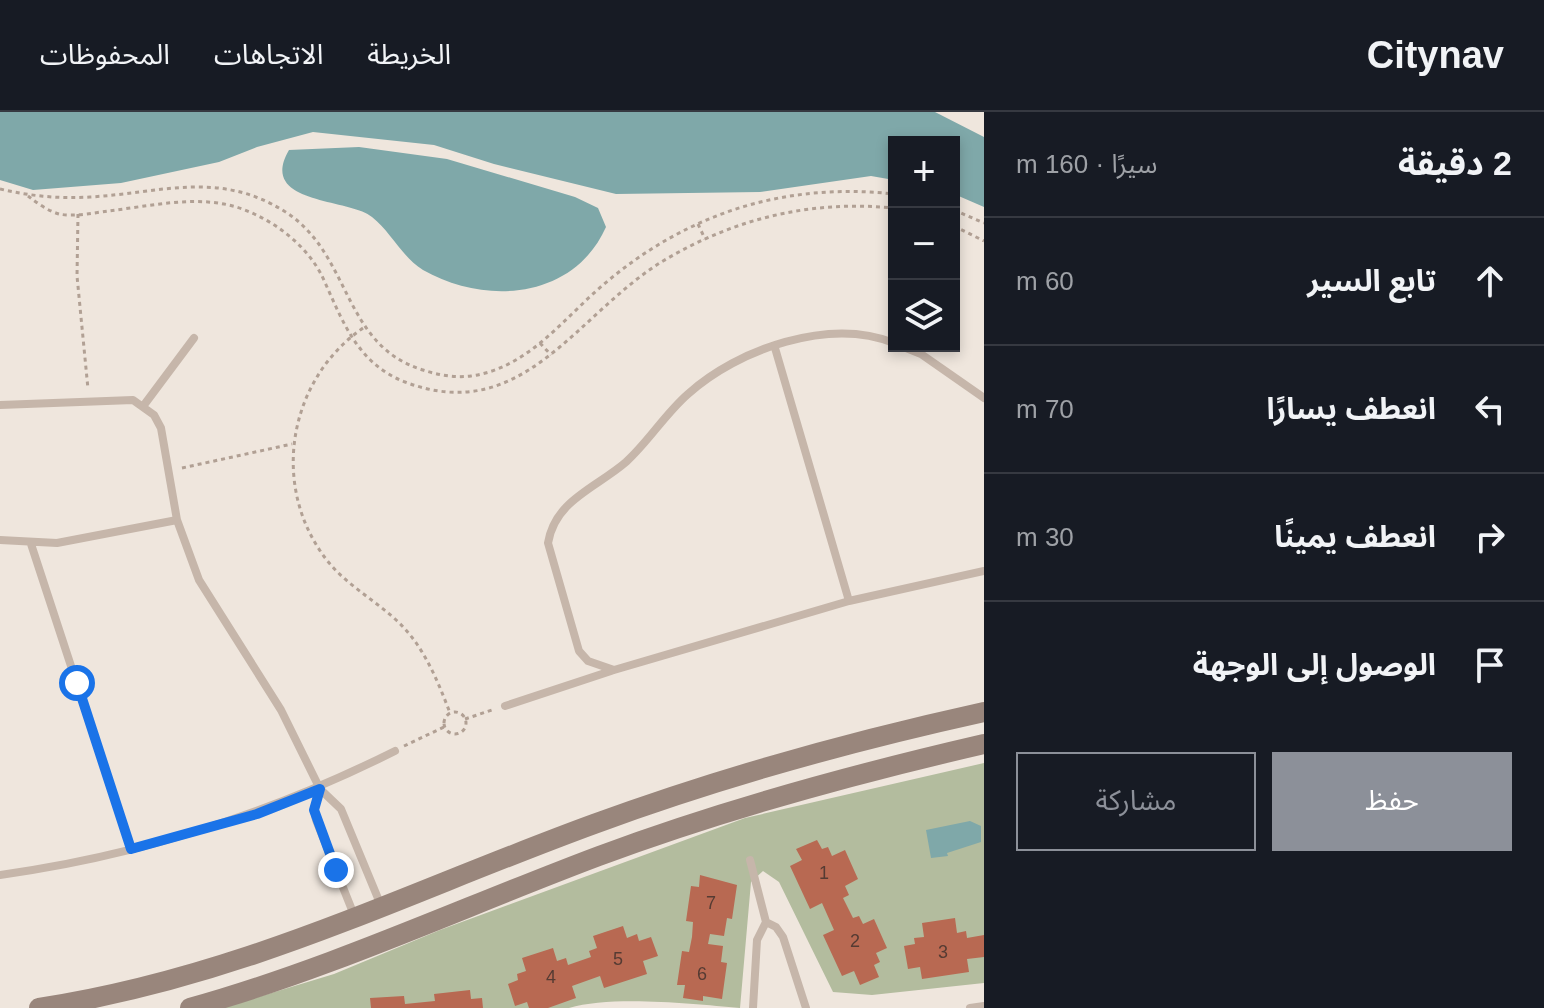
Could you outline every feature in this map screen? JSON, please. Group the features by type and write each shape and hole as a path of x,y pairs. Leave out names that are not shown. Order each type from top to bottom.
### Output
{"street":[{"path":"39,1008 152,987 221,968 356,920 658,801 854,742 984,712"},
{"path":"190,1008 300,974 680,828 836,780 984,744"},
{"path":"382,909 394,937"},
{"path":"356,920 368,947"}],"lane":[{"path":"614,670 588,661 579,651 551,558 551,527 569,502 627,461 686,395 713,374 775,348 811,337 848,334 888,342"},
{"path":"144,405 194,338"},
{"path":"775,348 849,601"},
{"path":"916,352 984,398"},
{"path":"0,405 121,399 144,405 161,428 177,520 204,590 281,710 320,789 341,809 382,909"},
{"path":"0,540 57,543 177,520"},
{"path":"31,544 131,849"},
{"path":"505,706 614,670 849,601 984,571"},
{"path":"0,875 131,849 257,814 320,789 395,751"},
{"path":"320,789 315,799 316,820 356,920"},
{"path":"750,860 766,922 757,940 753,1008"},
{"path":"766,922 776,927 783,937 806,1008"},
{"path":"970,1008 984,1006"}],"path":[{"path":"0,189 28,195 94,197 171,187 211,186 250,194 285,212 314,236 335,266 363,328 383,350 409,366 438,375 469,376 498,369 526,355 604,284 652,249 698,224 752,202 801,192 851,189 888,193"},
{"path":"28,195 60,215 209,202 244,209 276,226 302,247 321,274 349,337 373,363 402,381 435,391 470,392 504,385 535,369 614,297 661,262 705,239 756,218 803,208 852,204 888,207"},
{"path":"960,213 984,223"},
{"path":"78,214 77,276 89,400"},
{"path":"698,224 705,239"},
{"path":"960,229 984,241"},
{"path":"363,328 349,337 322,368 302,404 292,444 298,505 310,533 326,559 346,581 397,620 418,646 450,713 444,727 395,751"},
{"path":"540,343 551,355"},
{"path":"170,470 292,444"},
{"path":"465,719 505,706"},
{"path":"444,727 459,734 463,730 465,719 462,714 450,713"}],"green space":[{"path":"984,763 984,983 872,995 833,992 779,882 763,871 751,882 740,1008 630,1001 569,1008 222,1008 334,974 440,930 745,818"}],"water":[{"path":"0,112 935,112 984,137 984,207 960,197 960,136 888,136 888,179 871,176 760,192 616,194 494,164 434,145 313,132 257,147 219,162 121,183 33,190 0,180"},
{"path":"359,147 447,159 575,197 598,208 606,227 592,251 573,269 551,282 526,289 500,291 474,289 448,281 416,265 372,217 310,197 285,181 282,168 289,150"},
{"path":"970,821 981,826 981,842 947,853 948,856 931,858 926,830"}],"building":[{"path":"817,840 822,849 828,847 832,856 845,850 858,879 845,886 849,895 843,898 853,918 859,916 863,924 874,919 887,948 876,953 880,962 874,965 879,977 860,985 854,971 842,976 823,935 834,930 822,903 810,909 790,866 802,860 796,849"},
{"path":"700,875 737,885 732,919 727,918 724,936 710,934 708,944 723,946 721,962 727,963 722,999 703,996 703,1001 683,998 685,985 677,985 682,951 689,952 692,937 693,922 686,921 691,886 699,887"},
{"path":"955,918 957,933 966,931 967,938 984,935 984,957 967,959 969,972 922,979 920,967 908,969 904,946 915,944 914,938 924,937 922,923"},
{"path":"623,926 627,938 637,934 639,941 651,937 658,956 643,961 647,974 604,988 600,976 572,986 576,998 548,1008 529,1008 527,1002 515,1006 508,984 518,980 517,974 526,971 522,958 553,948 557,961 566,958 568,965 591,957 589,951 597,948 593,936"},
{"path":"470,990 471,999 482,998 483,1008 371,1008 370,998 404,996 405,1004 435,1001 434,994"}],"route":[{"path":"77,683 131,849 194,834 320,789 314,810 336,870"}]}
